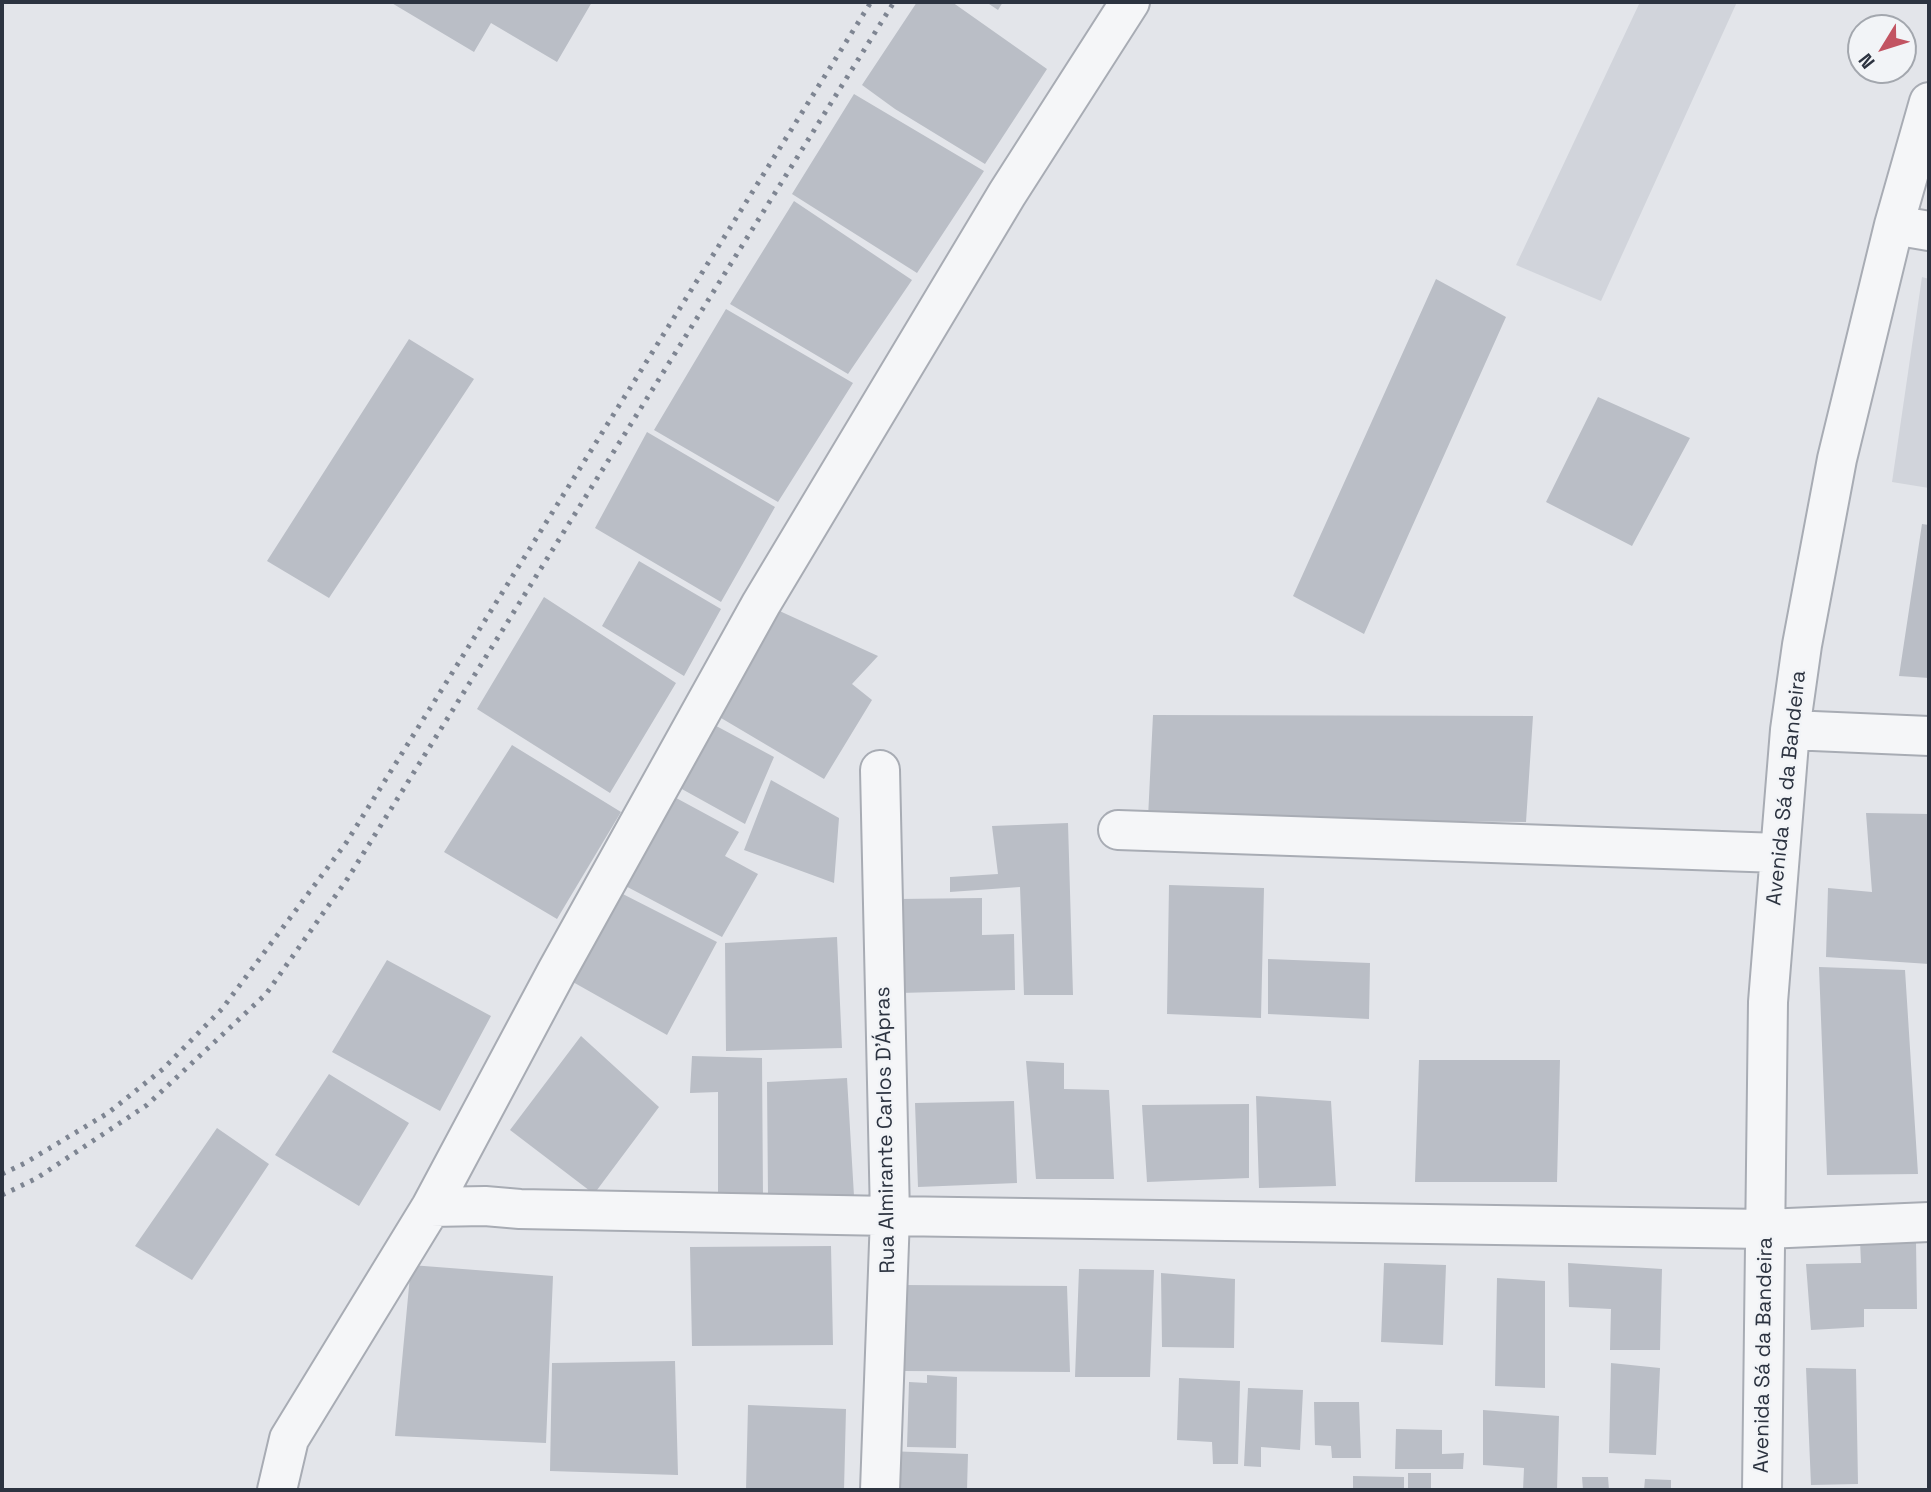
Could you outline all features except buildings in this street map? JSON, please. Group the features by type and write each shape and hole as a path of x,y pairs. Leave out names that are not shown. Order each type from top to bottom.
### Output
{"street":[{"path":"277,1490 289,1439 431,1207 557,971 761,604 1007,194 1130,2"},
{"name":"Avenida Sá da Bandeira","path":"1762,1490 1768,1002 1790,730 1802,645 1837,459 1912,228 1929,102"},
{"path":"1790,730 1929,736"},
{"name":"Rua Almirante Carlos D’Ápras","path":"880,770 890,1216 880,1490"},
{"path":"1118,830 1779,853"},
{"path":"431,1207 1765,1229 1929,1222"}],"shaded area":[{"path":"1640,2 1737,2 1601,301 1516,265"},
{"path":"1922,277 1929,279 1929,488 1892,482"}],"railway":[{"path":"2,1174 108,1113 163,1069 222,1009 346,843 871,2"},
{"path":"2,1195 37,1178 147,1105 266,994 348,878 894,2"}]}
